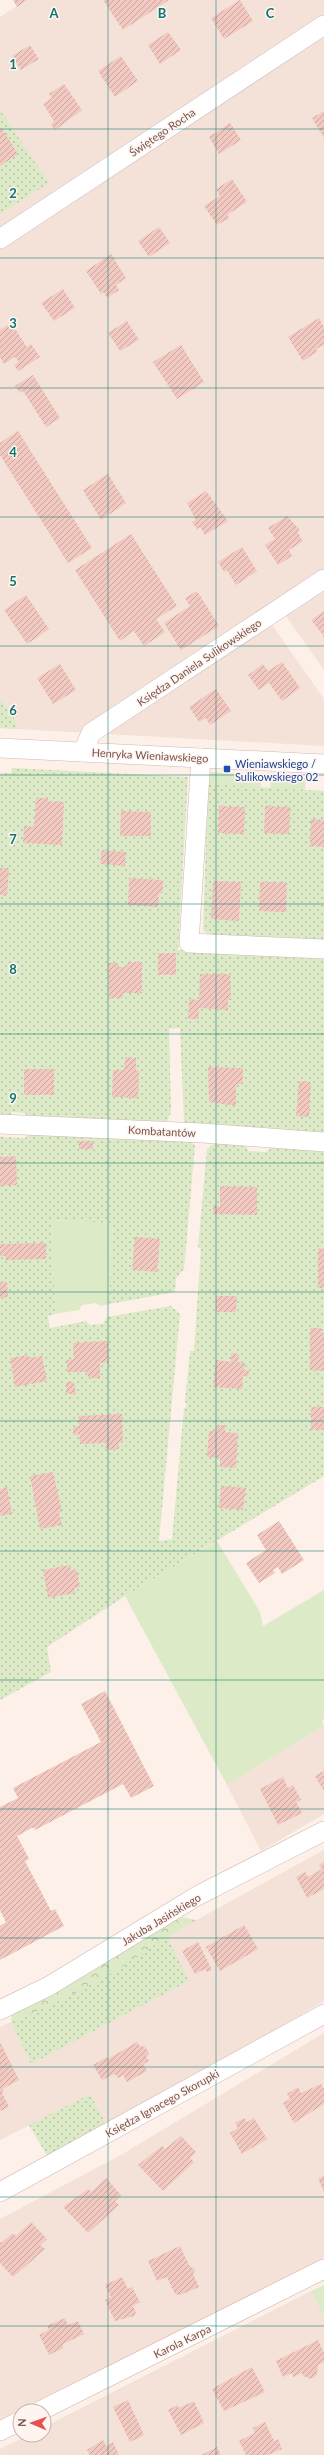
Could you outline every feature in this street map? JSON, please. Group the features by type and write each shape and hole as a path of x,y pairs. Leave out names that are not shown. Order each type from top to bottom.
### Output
{"street":[{"name":"Świętego Rocha","path":"0,239 324,25"},
{"name":"Księdza Daniela Sulikowskiego","path":"83,752 91,733 324,579"},
{"name":"Henryka Wieniawskiego","path":"0,748 324,764"},
{"path":"201,758 189,943 324,949"},
{"name":"Kombatantów","path":"0,1124 202,1133 324,1142"},
{"name":"Jakuba Jasińskiego","path":"0,2010 49,1986 197,1896 324,1831"},
{"name":"Księdza Ignacego Skorupki","path":"0,2192 324,2014"},
{"name":"Karola Karpa","path":"52,2405 324,2269"},
{"path":"0,2431 12,2425"}],"shaded area":[{"path":"26,0 324,0 324,570 263,612 324,699 324,746 0,728 0,17"},
{"path":"324,587 324,670 286,616"},
{"path":"324,1726 324,1814 261,1851 227,1785"},
{"path":"324,1850 324,2001 108,2128 90,2094 0,2140 0,2027 11,2022 31,2064 189,1981 167,1936"},
{"path":"324,2033 324,2260 33,2403 12,2403 12,2413 0,2419 0,2219 121,2155"},
{"path":"311,2291 324,2318 324,2455 0,2455 0,2449 12,2443 52,2443 52,2423"}],"green space":[{"path":"0,110 49,183 0,214"},
{"path":"0,698 14,718 17,729 0,728"},
{"path":"12,768 188,777 178,950 324,956 324,1137 186,1125 184,1122 180,1028 169,1029 171,1112 164,1127 29,1119 25,1113 11,1112 11,1118 0,1118 0,773 11,773"},
{"path":"210,772 260,775 261,788 208,784 207,776"},
{"path":"275,776 306,778 305,790 270,788 271,778"},
{"path":"208,784 324,791 324,941 211,937 203,930"},
{"path":"27,1131 190,1140 195,1146 184,1269 176,1278 175,1292 109,1304 113,1223 52,1220 55,1314 48,1316 50,1328 86,1321 90,1325 103,1324 107,1317 171,1306 180,1314 159,1541 172,1539 184,1408 187,1407 185,1401 190,1351 194,1351 201,1248 198,1248 207,1149 217,1141 245,1143 248,1151 266,1152 275,1145 324,1147 324,1476 125,1596 47,1647 51,1672 0,1700 0,1135 2,1137 26,1138"},
{"path":"52,1220 113,1223 109,1304 101,1306 95,1303 82,1305 79,1310 55,1314"},
{"path":"217,1541 260,1612 263,1626 324,1590 324,1719 322,1721 324,1726 227,1785 125,1596"},
{"path":"178,1916 196,1920 89,1987 11,2022 12,2013"},
{"path":"167,1936 189,1981 31,2064 11,2022 72,1995 92,1984 130,1962"},
{"path":"90,2094 108,2128 49,2159 29,2125"},
{"path":"324,2285 324,2318 311,2291"}],"building":[{"path":"13,0 27,0 17,7"},
{"path":"103,0 169,0 123,30"},
{"path":"240,0 253,21 224,39 211,18"},
{"path":"168,32 181,50 160,64 148,45"},
{"path":"30,45 39,59 21,70 12,56"},
{"path":"121,56 138,81 115,97 98,71"},
{"path":"64,84 82,110 55,130 51,125 54,121 43,104 52,98 49,94"},
{"path":"324,111 324,138 312,118"},
{"path":"230,123 241,140 219,154 209,137"},
{"path":"1,127 18,154 0,166 0,128"},
{"path":"232,179 247,202 227,215 229,218 217,225 204,206 220,196 216,189"},
{"path":"159,227 170,243 149,257 138,241"},
{"path":"111,254 126,278 116,285 119,290 107,298 103,292 101,294 86,271"},
{"path":"63,289 75,308 54,321 41,303"},
{"path":"319,318 324,327 324,345 316,349 317,352 303,361 288,337"},
{"path":"127,321 139,340 120,351 108,333"},
{"path":"11,323 27,347 31,344 40,357 18,371 14,365 19,362 15,357 4,364 0,357 0,330"},
{"path":"181,345 204,382 177,399 153,362"},
{"path":"33,375 60,418 46,427 23,391 20,393 15,386"},
{"path":"18,431 92,548 68,563 0,455 0,443"},
{"path":"108,474 126,503 101,520 83,490"},
{"path":"206,491 228,521 205,535 200,527 197,529 192,522 196,520 187,503"},
{"path":"287,516 299,529 298,533 303,541 289,550 292,556 278,565 265,545 275,539 268,528"},
{"path":"131,534 177,606 156,619 165,632 144,646 134,631 120,641 75,570"},
{"path":"242,547 257,571 236,585 227,570 224,572 218,562"},
{"path":"197,591 219,626 181,650 164,623 190,606 185,598"},
{"path":"26,595 49,629 27,644 4,610"},
{"path":"324,611 324,639 323,635 311,620"},
{"path":"282,662 300,688 282,701 269,683 259,690 248,675 263,664 268,671"},
{"path":"60,664 76,690 53,704 37,678"},
{"path":"216,689 231,711 210,725 206,718 199,722 189,707"},
{"path":"36,798 48,798 48,801 64,802 62,845 23,843 24,826 34,827"},
{"path":"219,806 245,807 244,834 218,833"},
{"path":"265,806 290,807 289,834 264,833"},
{"path":"121,811 151,812 151,836 120,836"},
{"path":"311,819 324,820 324,847 310,846"},
{"path":"102,850 126,852 125,866 100,864"},
{"path":"0,868 9,868 7,896 0,895"},
{"path":"129,878 163,880 163,893 159,893 158,907 128,905"},
{"path":"213,881 241,882 239,921 211,919"},
{"path":"260,882 287,882 286,912 259,911"},
{"path":"158,953 176,953 176,975 158,975"},
{"path":"128,962 142,962 142,993 123,993 123,998 109,998 108,963 118,963 118,967 127,967"},
{"path":"200,974 230,974 231,1000 228,1000 228,1010 199,1008 199,1019 188,1019 189,999 199,1000"},
{"path":"125,1057 136,1058 136,1070 139,1070 138,1098 112,1097 113,1070 124,1070"},
{"path":"208,1067 243,1068 243,1084 236,1084 236,1106 209,1102"},
{"path":"24,1069 54,1069 54,1095 24,1095"},
{"path":"299,1081 311,1082 309,1117 296,1116"},
{"path":"79,1141 93,1141 93,1149 79,1149"},
{"path":"16,1156 17,1185 0,1186 0,1157"},
{"path":"220,1186 257,1187 257,1215 213,1214 213,1206 220,1206"},
{"path":"135,1237 160,1239 157,1272 132,1270"},
{"path":"46,1243 46,1259 6,1260 5,1256 0,1256 0,1244"},
{"path":"318,1248 324,1249 324,1288 318,1288"},
{"path":"7,1282 8,1297 0,1298 0,1283"},
{"path":"216,1296 237,1296 236,1312 216,1312"},
{"path":"310,1328 321,1328 322,1333 324,1333 324,1371 310,1370"},
{"path":"108,1341 109,1363 100,1363 100,1378 88,1378 87,1372 67,1372 67,1360 74,1359 73,1343"},
{"path":"231,1353 239,1354 238,1362 245,1363 244,1370 249,1371 248,1377 243,1376 242,1389 213,1387 216,1360 231,1362"},
{"path":"28,1355 29,1358 42,1356 47,1381 15,1387 10,1358"},
{"path":"66,1382 74,1382 76,1394 66,1394"},
{"path":"311,1407 324,1407 324,1430 311,1430"},
{"path":"122,1414 123,1442 119,1442 119,1449 106,1450 105,1443 80,1444 79,1434 73,1435 73,1427 79,1426 78,1416"},
{"path":"217,1425 226,1425 225,1432 238,1433 236,1468 220,1467 220,1458 207,1457 209,1431 216,1431"},
{"path":"53,1472 62,1511 59,1512 62,1525 40,1529 30,1476"},
{"path":"221,1486 246,1488 243,1510 219,1508"},
{"path":"7,1487 12,1514 0,1516 0,1489"},
{"path":"279,1521 304,1560 282,1574 278,1567 273,1570 275,1573 259,1583 246,1563 266,1550 257,1535"},
{"path":"70,1565 71,1571 77,1570 80,1587 74,1588 75,1593 48,1598 43,1570"},
{"path":"105,1691 154,1786 131,1798 123,1784 35,1830 34,1827 17,1836 29,1859 25,1861 51,1911 55,1909 64,1926 0,1960 0,1926 6,1922 0,1910 0,1807 18,1798 13,1788 101,1742 81,1704"},
{"path":"324,1771 324,1791 315,1776"},
{"path":"283,1777 288,1788 293,1785 301,1800 296,1802 302,1813 278,1825 260,1789"},
{"path":"324,1862 324,1889 307,1898 296,1877 305,1872 308,1877 322,1869 319,1865"},
{"path":"244,1925 258,1949 220,1971 206,1947"},
{"path":"198,1942 212,1970 207,1972 205,1969 195,1974 182,1951"},
{"path":"0,2042 19,2080 4,2088 2,2093 9,2107 0,2111"},
{"path":"137,2042 140,2046 145,2047 149,2053 146,2056 149,2061 143,2064 147,2071 127,2082 123,2075 118,2078 115,2074 102,2080 93,2065 107,2057 108,2059"},
{"path":"321,2084 324,2089 324,2104 294,2123 283,2103 290,2099 287,2094 298,2087 301,2093"},
{"path":"244,2118 247,2122 254,2118 267,2139 242,2154 230,2133 238,2128 235,2123"},
{"path":"181,2136 196,2152 190,2158 194,2162 163,2191 138,2165 162,2146 165,2149"},
{"path":"324,2175 324,2192 318,2179"},
{"path":"106,2178 121,2195 115,2201 119,2205 88,2233 63,2207 88,2189 91,2192"},
{"path":"31,2222 47,2239 40,2245 45,2249 13,2277 0,2263 0,2242 1,2243 13,2233 16,2236"},
{"path":"180,2246 189,2265 195,2270 193,2274 199,2287 180,2295 175,2294 167,2277 157,2281 148,2261"},
{"path":"122,2277 128,2289 132,2287 140,2302 133,2306 136,2312 134,2316 115,2321 105,2300 111,2297 105,2285"},
{"path":"65,2318 68,2325 78,2321 84,2334 63,2344 63,2348 49,2355 39,2335 49,2330 47,2326"},
{"path":"318,2340 324,2353 324,2362 318,2365 317,2375 311,2379 303,2376 302,2373 293,2377 292,2373 283,2377 276,2361"},
{"path":"252,2367 265,2392 224,2411 212,2389"},
{"path":"128,2400 144,2435 130,2442 113,2407"},
{"path":"194,2401 204,2423 181,2435 168,2410 177,2405 179,2408"},
{"path":"265,2422 274,2441 278,2439 282,2449 268,2455 246,2455 239,2441 255,2433 253,2428"},
{"path":"103,2440 106,2446 113,2442 119,2455 90,2455 87,2450"},
{"path":"217,2447 221,2455 201,2455"}],"place":[{"name":"Wieniawskiego / Sulikowskiego 02","path":"227,769"}]}
